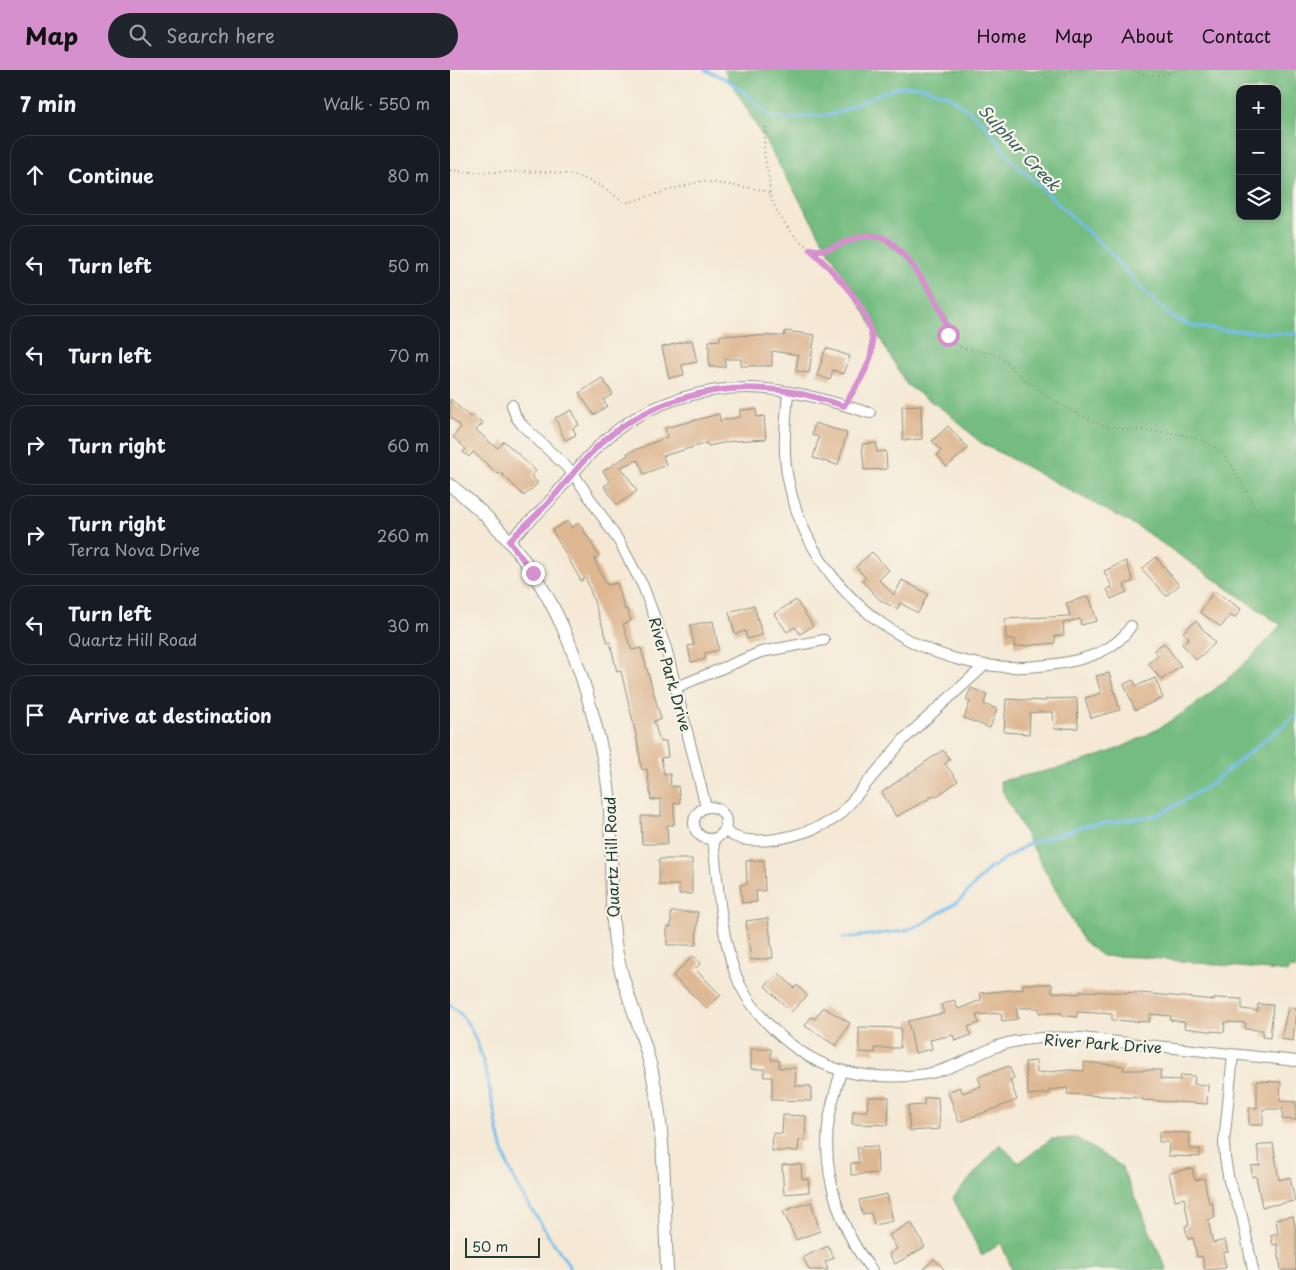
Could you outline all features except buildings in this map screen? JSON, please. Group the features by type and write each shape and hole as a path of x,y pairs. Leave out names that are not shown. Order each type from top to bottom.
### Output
{"street":[{"path":"509,541 546,505 573,473 611,434 639,416 664,404 702,394 736,389 767,389 788,392 870,413"},
{"path":"788,392 785,454 788,479 799,519 820,559 856,603 884,626 917,646 955,660 984,666 1031,668 1077,660 1110,646 1131,626"},
{"name":"River Park Drive","path":"512,405 523,426 573,473 620,542 643,586 666,648 706,807"},
{"name":"Quartz Hill Road","path":"450,485 474,505 509,541 555,607 578,661 600,739 609,796 616,945 625,985 647,1050 657,1097 667,1270"},
{"path":"677,687 761,652 824,640"},
{"path":"725,830 738,839 763,840 786,836 830,823 841,814 904,739 984,666"},
{"path":"706,807 715,807 724,814 725,830 713,839 707,839 698,834 694,824 696,814 706,807"},
{"name":"River Park Drive","path":"713,839 725,939 736,976 746,994 769,1024 792,1044 824,1063 841,1070 896,1076 917,1076 952,1066 1004,1044 1049,1037 1081,1038 1296,1061"},
{"path":"1233,1055 1224,1143 1225,1158 1229,1181 1242,1216 1253,1270"},
{"path":"841,1070 828,1126 830,1172 837,1202 848,1232 853,1243 872,1270"}],"path":[{"path":"1035,70 1053,80 1072,70"},
{"path":"1134,70 1139,74 1152,76 1176,70"},
{"path":"766,127 763,150 770,181 770,194 780,217 796,238 810,249 854,299 867,317 871,329 872,345 868,364 844,406"},
{"path":"450,170 468,173 574,176 598,185 626,203 701,181 750,188 770,194"},
{"path":"810,249 827,250 863,236 884,238 892,242 915,270 942,314 948,335 959,346 997,355 1050,398 1096,423 1128,429 1168,431 1212,445 1230,462 1266,518 1277,525 1296,528"}],"green space":[{"path":"724,70 1296,70 1296,969 1288,968 1288,972 1141,957 1102,956 1083,941 1003,792 1000,781 1084,761 1122,747 1148,734 1197,703 1220,685 1242,666 1281,625 1140,528 980,442 948,413 907,385"},
{"path":"1076,1138 1121,1166 1167,1270 1012,1270 1001,1243 982,1256 953,1198 1000,1144 1019,1163 1051,1139"}],"waterway":[{"name":"Sulphur Creek","path":"705,70 726,79 771,117 787,119 835,114 876,95 902,86 923,87 951,97 984,123 1009,157 1112,255 1144,292 1172,317 1193,326 1220,330 1296,334"},
{"path":"843,938 904,931 922,924 960,900 989,869 1028,844 1084,826 1158,815 1207,787 1296,715"},
{"path":"450,1005 463,1017 473,1033 481,1052 499,1137 508,1165 518,1187 571,1270"}],"route":[{"path":"533,573 509,541 546,505 598,446 611,434 639,416 679,399 747,388 811,396 844,406 868,364 872,345 871,329 864,311 822,260 810,249 827,250 863,236 875,235 892,242 915,270 931,294 942,314 948,335"}]}
